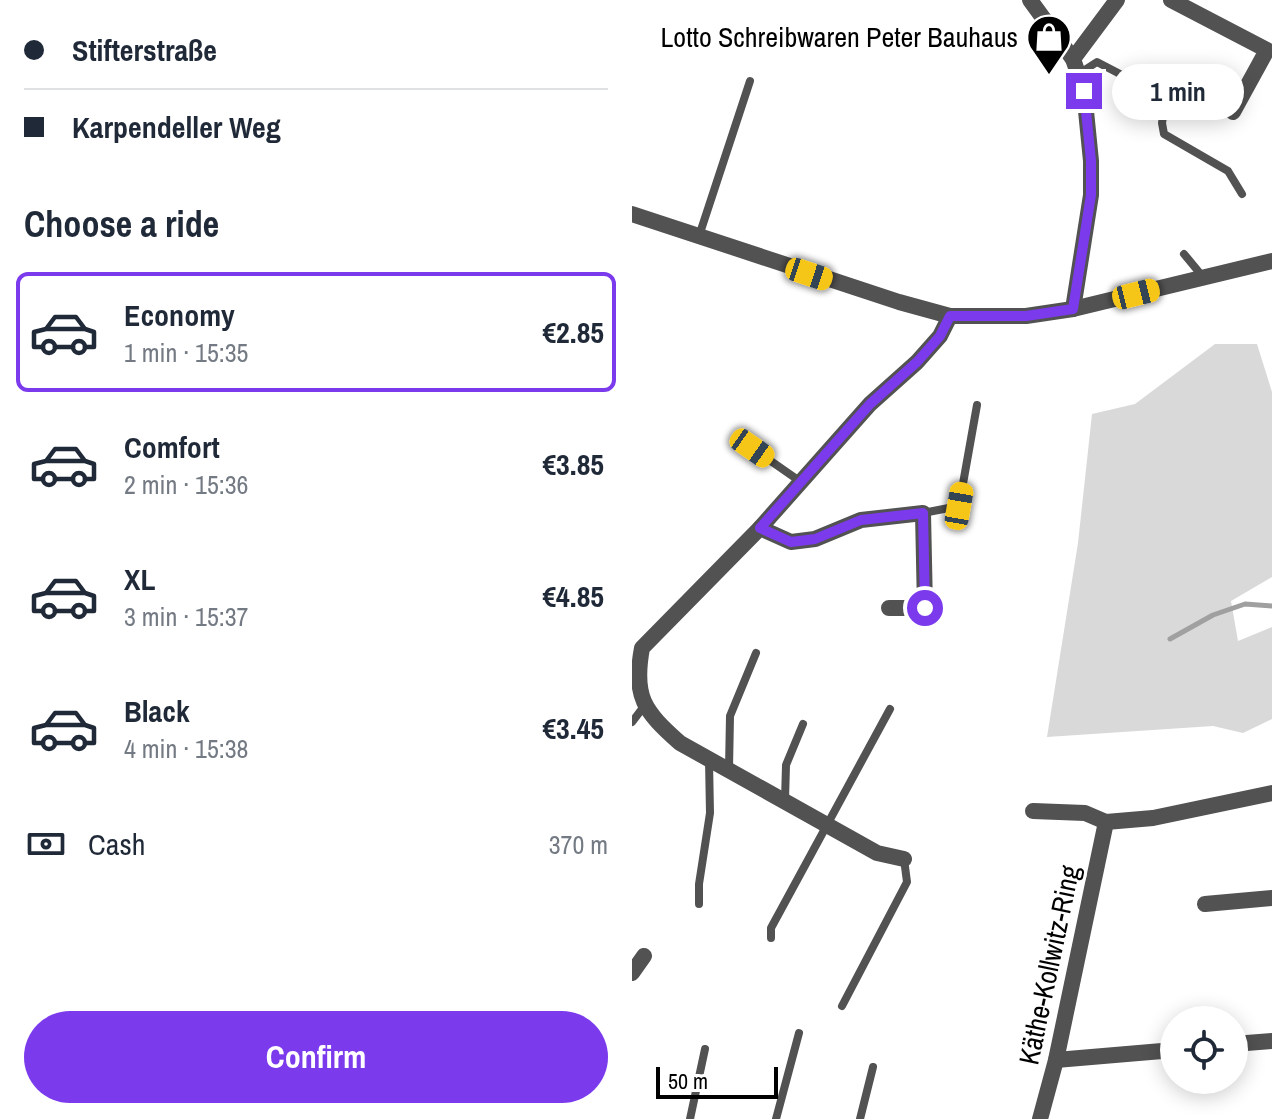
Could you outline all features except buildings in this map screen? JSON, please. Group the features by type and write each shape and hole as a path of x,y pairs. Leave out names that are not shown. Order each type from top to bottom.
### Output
{"street":[{"path":"1030,0 1076,66 1084,91 1091,161 1090,248 1073,309"},
{"path":"1076,66 1117,0"},
{"path":"1171,0 1269,45 1233,112"},
{"path":"632,214 950,316 1026,316 1073,309 1272,261"},
{"path":"904,859 877,853 680,743 654,720 640,694 639,666 642,648 760,528 870,404 917,362 940,336 950,316"},
{"path":"760,528 791,542 815,539 861,520 923,513 925,608 889,608"},
{"path":"1033,811 1085,813 1106,822 1153,818 1271,797"},
{"name":"Käthe-Kollwitz-Ring","path":"1040,1119 1056,1060 1106,822"},
{"path":"1205,904 1272,898"},
{"path":"632,973 644,956"},
{"path":"1248,1043 1272,1041"},
{"path":"1056,1060 1160,1051"}],"lane":[{"path":"1076,66 1097,62 1166,98 1162,123 1164,134 1228,171 1242,194"},
{"path":"699,237 750,81"},
{"path":"1184,254 1203,277"},
{"path":"923,513 959,506 977,405"},
{"path":"752,448 802,483"},
{"path":"729,770 730,716 756,653"},
{"path":"632,722 646,705"},
{"path":"771,938 771,928 890,709"},
{"path":"785,801 786,765 803,724"},
{"path":"699,904 699,884 710,813 709,759"},
{"path":"842,1006 907,882 904,859"},
{"path":"776,1119 799,1033"},
{"path":"690,1119 705,1049"},
{"path":"860,1119 873,1067"}],"shaded area":[{"path":"1215,344 1257,344 1272,392 1272,577 1231,601 1238,641 1272,627 1272,719 1243,733 1213,726 1047,737 1078,543 1092,414 1135,404"}],"waterway":[{"path":"1170,639 1213,615 1245,604 1272,606"}],"place":[{"name":"Lotto Schreibwaren Peter Bauhaus","path":"1049,76"}],"route":[{"path":"925,608 923,513 861,520 815,539 791,542 760,528 870,404 917,362 940,336 950,316 1026,316 1073,309 1091,195 1089,128 1084,91"}]}
